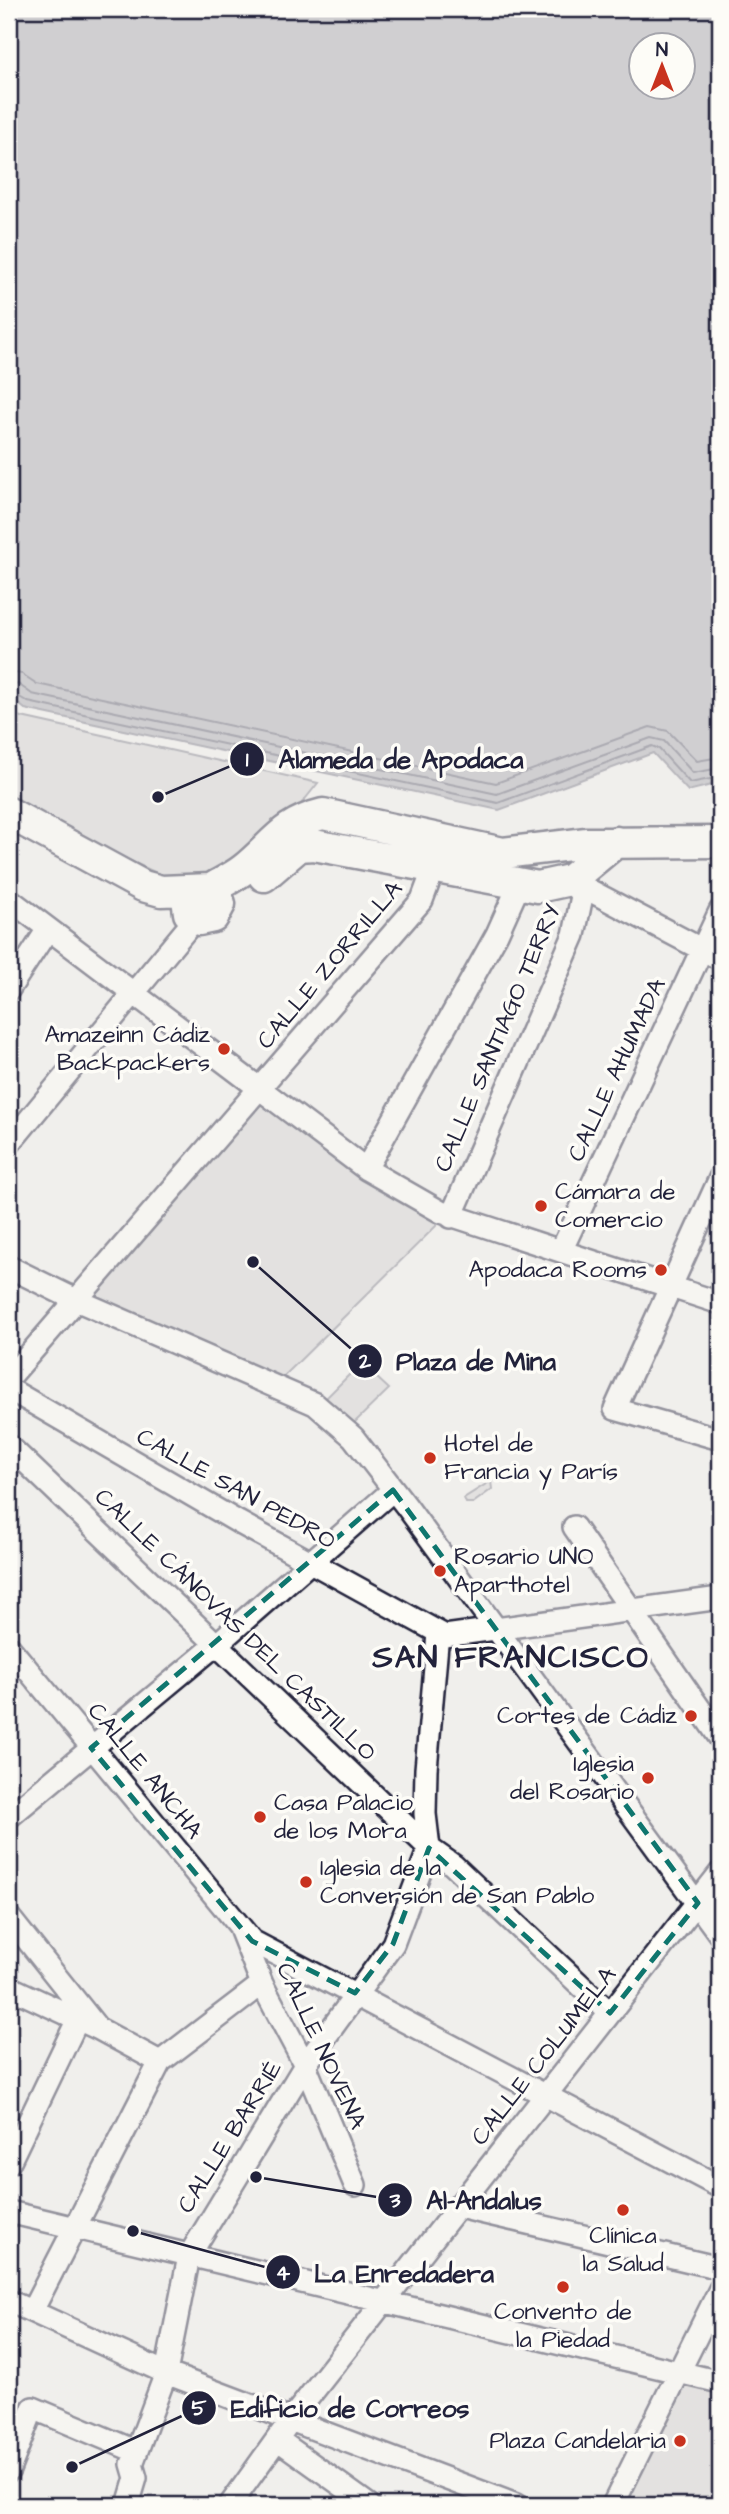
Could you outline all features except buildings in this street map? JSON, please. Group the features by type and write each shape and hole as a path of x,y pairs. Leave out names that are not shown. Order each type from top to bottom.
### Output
{"street":[{"path":"9,813 143,886 202,903 254,885 299,846 314,845 519,886 538,887 570,880 616,842"},
{"path":"12,1132 132,995 190,925 202,903 285,829 300,820 323,814 503,853 616,842 720,842"},
{"name":"CALLE ZORRILLA","path":"9,1378 74,1299 260,1090 422,900 434,868"},
{"path":"570,880 712,955"},
{"name":"CALLE SANTIAGO TERRY","path":"446,1214 574,936 582,896 570,880"},
{"path":"366,1169 497,934 519,886"},
{"path":"9,899 132,995 366,1169 446,1214 720,1303"},
{"name":"CALLE AHUMADA","path":"561,1251 712,955 720,911"},
{"path":"9,989 48,929"},
{"path":"720,1178 672,1289 615,1409 720,1439"},
{"path":"9,1267 74,1299 315,1404 354,1437 720,1935"},
{"name":"CALLE SAN PEDRO","path":"9,1389 438,1633"},
{"name":"CALLE CÁNOVAS DEL CASTILLO","path":"9,1446 429,1848 453,1866 610,2013"},
{"path":"9,1817 217,1644 393,1490"},
{"path":"574,1527 720,1738"},
{"path":"429,1848 425,1814 426,1769 438,1633 452,1637 720,1598"},
{"name":"CALLE ANCHA","path":"9,1647 240,1928"},
{"name":"CALLE BARRIÉ","path":"128,2505 135,2478 132,2464 135,2451 166,2373 189,2256 305,2064 393,1944 429,1848"},
{"name":"CALLE COLUMELA","path":"230,2505 290,2421 387,2302 720,1873"},
{"path":"9,1917 99,2029"},
{"path":"240,1928 252,1941 720,2187"},
{"name":"CALLE NOVENA","path":"240,1928 262,1984 305,2064 355,2185"},
{"path":"32,2311 160,2062 262,1984"},
{"path":"53,2009 67,1989"},
{"path":"11,1994 78,2019 160,2062"},
{"path":"9,2163 78,2019"},
{"path":"459,2207 720,2268"},
{"path":"9,2213 720,2382"},
{"path":"613,2505 681,2373 720,2289"},
{"path":"9,2301 166,2373 516,2505"},
{"path":"9,2470 33,2408 135,2451"},
{"path":"277,2439 369,2505"}],"highlighted area":[{"path":"393,1490 698,1903 610,2013 429,1848 393,1944 355,1993 252,1941 91,1748"}],"shaded area":[{"path":"9,709 17,716 318,783 290,816 274,830 242,854 187,887 9,805"},
{"path":"259,1090 441,1212 436,1226 279,1381 74,1299"},
{"path":"361,1363 389,1389 353,1424 322,1402"},
{"path":"491,1481 492,1489 473,1503 466,1503 464,1498"},
{"name":"Plaza Candelaria","path":"720,2374 720,2505 605,2505 673,2376"},
{"path":"9,2405 22,2411 9,2443"}],"water":[{"path":"9,9 720,9 720,783 688,791 653,753 499,810 25,709 9,696"}],"place":[{"name":"Alameda de Apodaca","path":"158,797"},
{"name":"Amazeinn Cádiz Backpackers","path":"224,1049"},
{"name":"Cámara de Comercio","path":"541,1206"},
{"name":"Plaza de Mina","path":"253,1262"},
{"name":"Apodaca Rooms","path":"661,1270"},
{"name":"Hotel de Francia y París","path":"430,1458"},
{"name":"Rosario UNO Aparthotel","path":"440,1571"},
{"name":"Cortes de Cádiz","path":"691,1716"},
{"name":"Iglesia del Rosario","path":"648,1778"},
{"name":"Casa Palacio de los Mora","path":"260,1817"},
{"name":"Iglesia de la Conversión de San Pablo","path":"306,1882"},
{"name":"Al-Andalus","path":"256,2177"},
{"name":"Clínica la Salud","path":"623,2210"},
{"name":"La Enredadera","path":"133,2231"},
{"name":"Convento de la Piedad","path":"563,2287"},
{"name":"Plaza Candelaria","path":"680,2441"},
{"name":"Edificio de Correos","path":"72,2467"}],"district":[{"name":"SAN FRANCISCO","path":"511,1657"}]}
